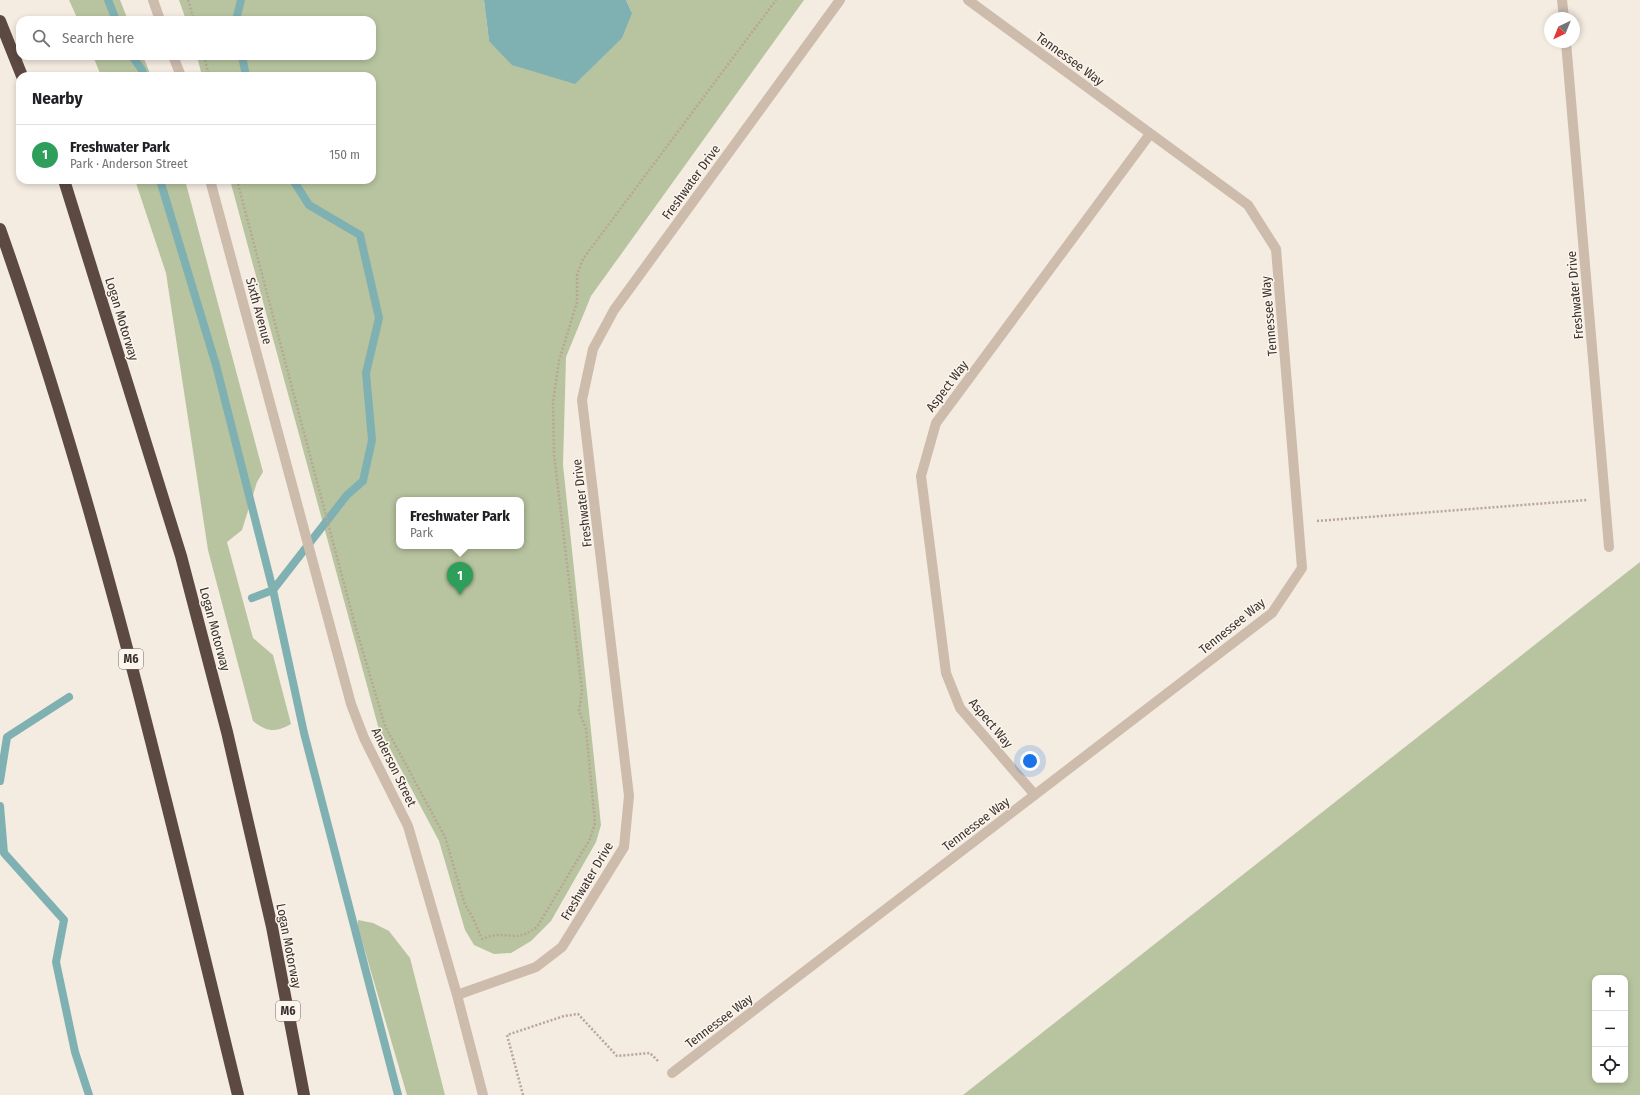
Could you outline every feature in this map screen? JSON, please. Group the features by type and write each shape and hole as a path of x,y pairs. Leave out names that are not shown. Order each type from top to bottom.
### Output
{"highway":[{"path":"0,21 20,72"},
{"name":"Logan Motorway","path":"65,184 181,556 227,732 272,927 304,1095"},
{"name":"M6","path":"0,229 52,384 112,589 147,721 238,1095"}],"street":[{"path":"152,0 158,16"},
{"name":"Freshwater Drive","path":"457,995 536,967 562,947 624,847 629,796 582,400 592,349 614,310 840,0"},
{"name":"Tennessee Way","path":"672,1073 1272,613 1302,568 1276,249 1248,206 968,0"},
{"path":"1562,0 1563,12"},
{"name":"Freshwater Drive","path":"1567,48 1609,546"},
{"path":"175,60 179,72"},
{"name":"Aspect Way","path":"1035,795 960,708 946,673 921,476 936,423 1150,134"},
{"name":"Sixth Avenue","path":"211,184 283,449"},
{"name":"Anderson Street","path":"283,449 352,704 362,731 408,826 457,995 482,1095"}],"path":[{"path":"188,0 193,16"},
{"path":"205,60 208,72"},
{"path":"238,184 355,625 385,726 445,837 465,905 472,916 482,939"},
{"path":"1299,523 1605,499"},
{"path":"523,1095 507,1035 564,1016 578,1014 617,1056 650,1053 672,1073"}],"green space":[{"path":"69,0 120,0 126,16 76,16"},
{"path":"179,0 484,0 489,41 632,13 626,0 804,0 591,296 566,357 563,465 601,825 596,842 551,921 531,941 511,953 494,954 474,945 465,930 439,841 378,726 231,184 376,184 376,72 201,72 198,60 376,60 376,16 185,16"},
{"path":"95,60 145,60 149,72 99,72"},
{"path":"136,184 186,184 263,472 257,482 242,530 227,542 253,638 273,655 291,724 276,730 267,729 253,721 208,550 166,273"},
{"path":"1640,562 1640,1095 963,1095"},
{"path":"358,920 373,923 389,931 410,958 445,1095 407,1095 358,927"}],"water":[{"path":"484,0 626,0 632,13 622,38 575,84 512,65 489,41"}],"waterway":[{"path":"108,0 114,16"},
{"path":"237,16 241,0"},
{"path":"135,60 143,72"},
{"path":"243,60 245,72"},
{"path":"161,184 216,365 273,590 304,733 398,1095"},
{"path":"252,598 273,590 347,495 363,481 372,440 366,373 379,318 360,235 309,205 296,184"},
{"path":"0,781 7,737 69,697"},
{"path":"0,806 4,853 64,920 56,962 75,1052 89,1095"}],"place":[{"name":"Freshwater Park","path":"460,595"}]}
